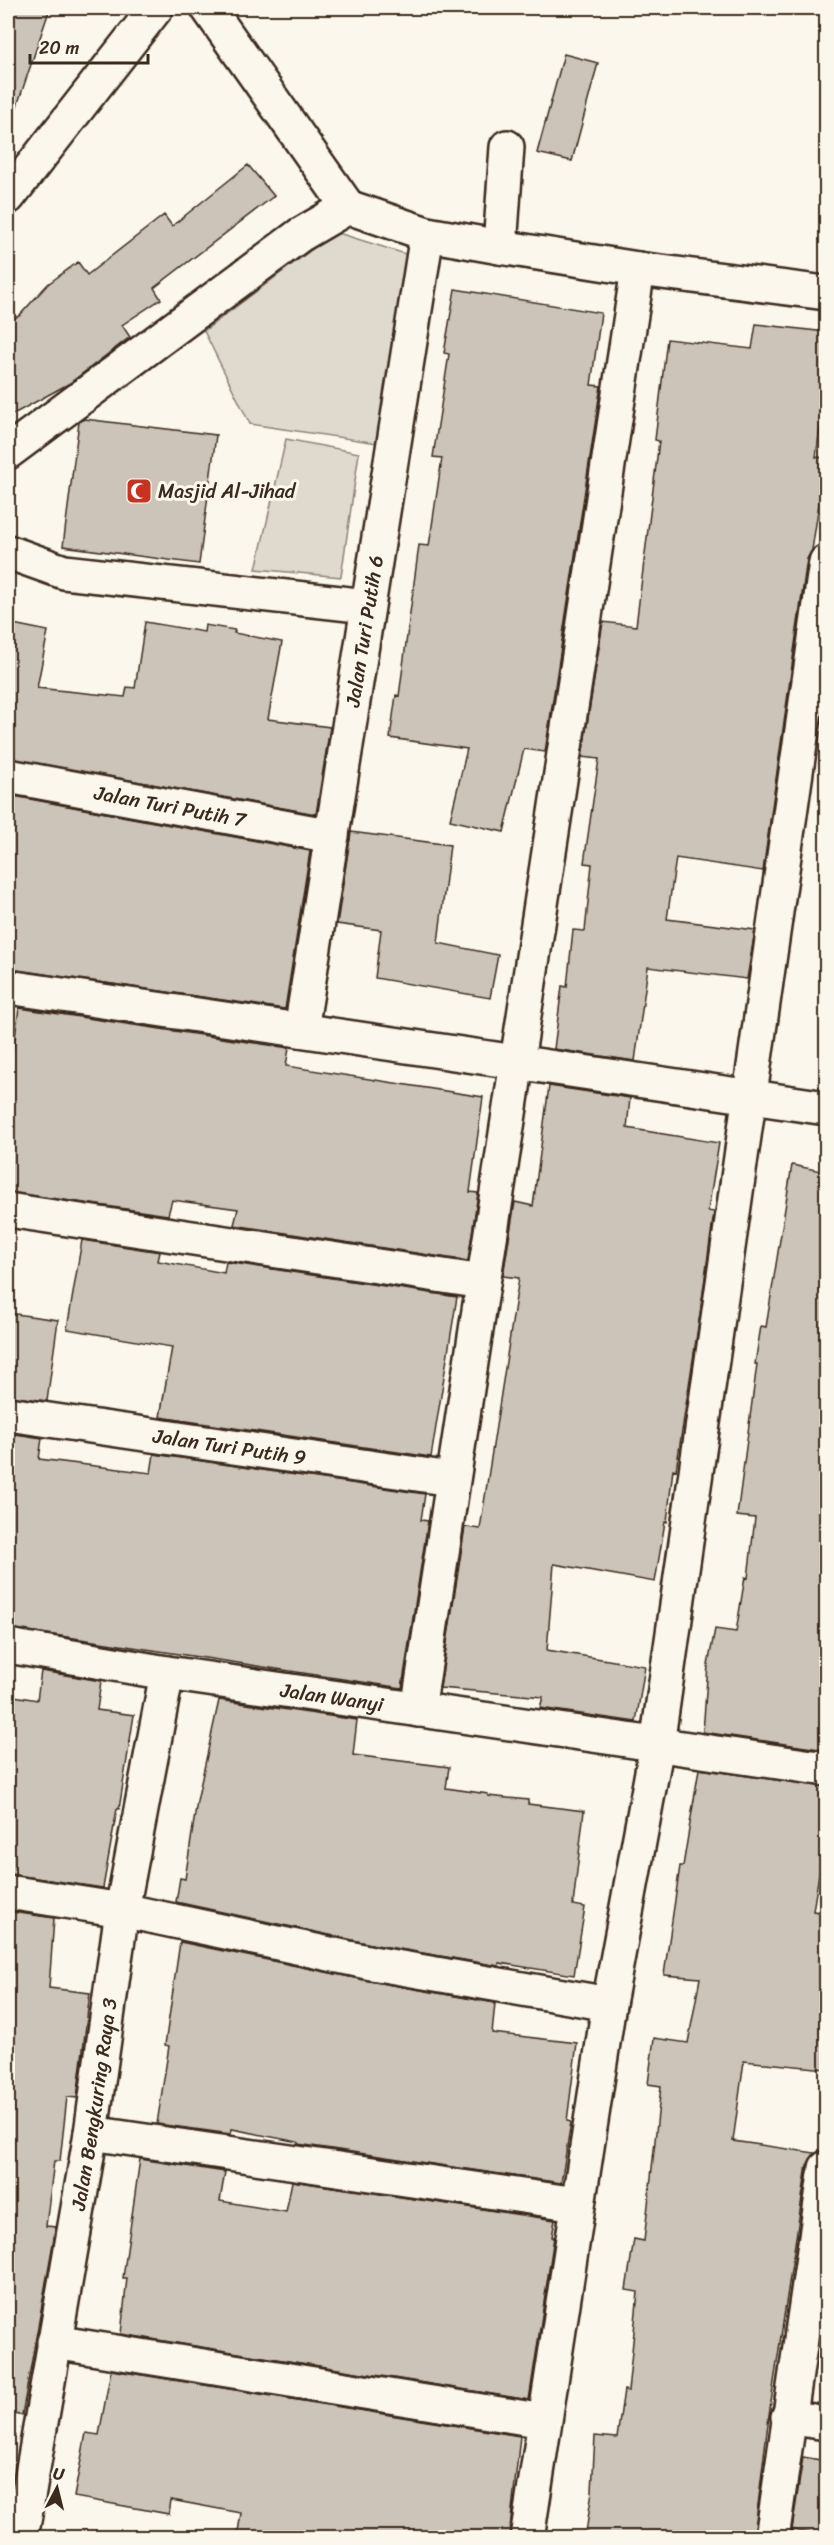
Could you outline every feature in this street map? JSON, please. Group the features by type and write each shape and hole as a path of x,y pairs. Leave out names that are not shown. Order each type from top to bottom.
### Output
{"street":[{"path":"8,197 156,8"},
{"path":"208,8 348,207 427,234 638,269 826,293"},
{"path":"500,247 507,147"},
{"path":"8,452 300,235 348,207"},
{"name":"Jalan Turi Putih 6","path":"300,1030 427,234"},
{"path":"418,1710 451,1479 518,1062 638,269"},
{"path":"8,552 64,572 366,606"},
{"path":"526,2538 609,2004 657,1745 826,562"},
{"name":"Jalan Turi Putih 7","path":"8,776 332,836"},
{"path":"8,987 826,1108"},
{"path":"8,1210 483,1282"},
{"name":"Jalan Turi Putih 9","path":"8,1414 451,1479"},
{"name":"Jalan Wanyi","path":"8,1646 418,1710 826,1769"},
{"name":"Jalan Bengkuring Raya 3","path":"21,2538 91,2133 122,1910 167,1672"},
{"path":"8,1892 122,1910 372,1963 609,2004"},
{"path":"91,2133 578,2204"},
{"path":"772,2538 826,2168"},
{"path":"54,2342 543,2421"},
{"path":"788,2417 826,2423"}],"shaded area":[{"path":"335,232 412,256 377,443 250,424 204,331"},
{"path":"286,439 359,453 341,577 256,569"}],"building":[{"path":"8,8 50,8 13,118 8,117"},
{"path":"564,54 598,63 572,161 537,153"},
{"path":"248,165 274,196 154,288 161,299 122,325 130,337 70,383 8,417 8,320 19,316 48,284 78,262 87,275 164,215 172,226"},
{"path":"455,289 601,313 591,385 601,386 545,752 524,749 504,832 450,820 467,749 390,738 396,695 399,696 419,545 429,546 442,458 433,457 449,354 444,353"},
{"path":"756,324 826,332 826,385 816,457 826,458 812,550 807,559 763,871 676,858 667,919 755,930 747,979 648,967 635,1061 554,1049 562,986 567,987 573,930 585,931 592,864 584,863 599,759 582,757 603,622 636,626 659,441 655,440 667,339 752,349"},
{"name":"Masjid Al-Jihad","path":"84,419 216,435 199,564 63,546 79,422"},
{"path":"145,622 204,632 205,625 282,642 268,719 330,727 316,814 8,758 8,623 48,631 37,688 125,697 127,687 135,688"},
{"path":"8,795 310,851 285,1009 8,969"},
{"path":"351,832 450,845 438,943 498,955 490,998 375,978 381,930 337,924"},
{"path":"19,1008 289,1048 286,1066 483,1097 470,1192 478,1193 468,1261 234,1225 238,1209 172,1200 168,1215 8,1192 8,1087"},
{"path":"549,1086 630,1098 627,1128 719,1143 708,1211 714,1212 700,1314 676,1470 673,1469 667,1522 665,1522 655,1582 554,1564 547,1650 645,1666 636,1722 540,1708 543,1697 440,1688 465,1527 480,1529 519,1278 503,1276 515,1202 533,1206"},
{"path":"792,1165 826,1172 826,1750 703,1732 708,1665 715,1629 736,1632 745,1577 748,1578 755,1518 737,1516 757,1364 755,1364 761,1326 766,1327"},
{"path":"82,1240 160,1252 158,1261 224,1273 226,1262 457,1297 431,1457 160,1417 172,1347 67,1329"},
{"path":"8,1313 58,1320 47,1401 8,1396"},
{"path":"8,1433 42,1438 39,1459 151,1473 154,1454 425,1494 421,1520 428,1521 402,1688 8,1628"},
{"path":"41,1671 101,1681 97,1710 134,1715 119,1809 117,1809 103,1888 8,1874 8,1695 37,1700"},
{"path":"219,1700 357,1720 353,1755 449,1767 446,1788 488,1794 488,1796 528,1800 528,1804 584,1811 573,1905 585,1907 574,1975 499,1963 499,1966 376,1945 176,1902 180,1878 185,1879 197,1801"},
{"path":"699,1769 826,1787 826,1830 813,1911 826,1913 826,2069 744,2061 733,2141 815,2153 807,2165 769,2415 754,2538 623,2538 586,2533 592,2491 595,2436 617,2438 624,2390 628,2391 638,2292 626,2290 634,2239 644,2241 661,2086 648,2084 654,2038 688,2043 700,1978 664,1975 680,1866 683,1866"},
{"path":"12,1912 54,1918 49,1988 90,1993 77,2098 67,2097 60,2161 54,2161 46,2226 56,2227 22,2415 8,2414 8,1963"},
{"path":"180,1942 369,1981 495,2003 492,2033 577,2043 567,2121 571,2122 561,2183 298,2144 298,2142 232,2129 231,2134 157,2124 169,2046 165,2045"},
{"path":"140,2159 225,2172 220,2201 286,2212 292,2181 555,2220 529,2400 121,2334 127,2278 123,2278"},
{"path":"111,2370 520,2436 509,2538 237,2538 241,2513 171,2500 169,2514 74,2497 86,2433 99,2435"},
{"path":"803,2457 826,2461 826,2536 792,2530"}],"place":[{"name":"Masjid Al-Jihad","path":"139,491"}]}
